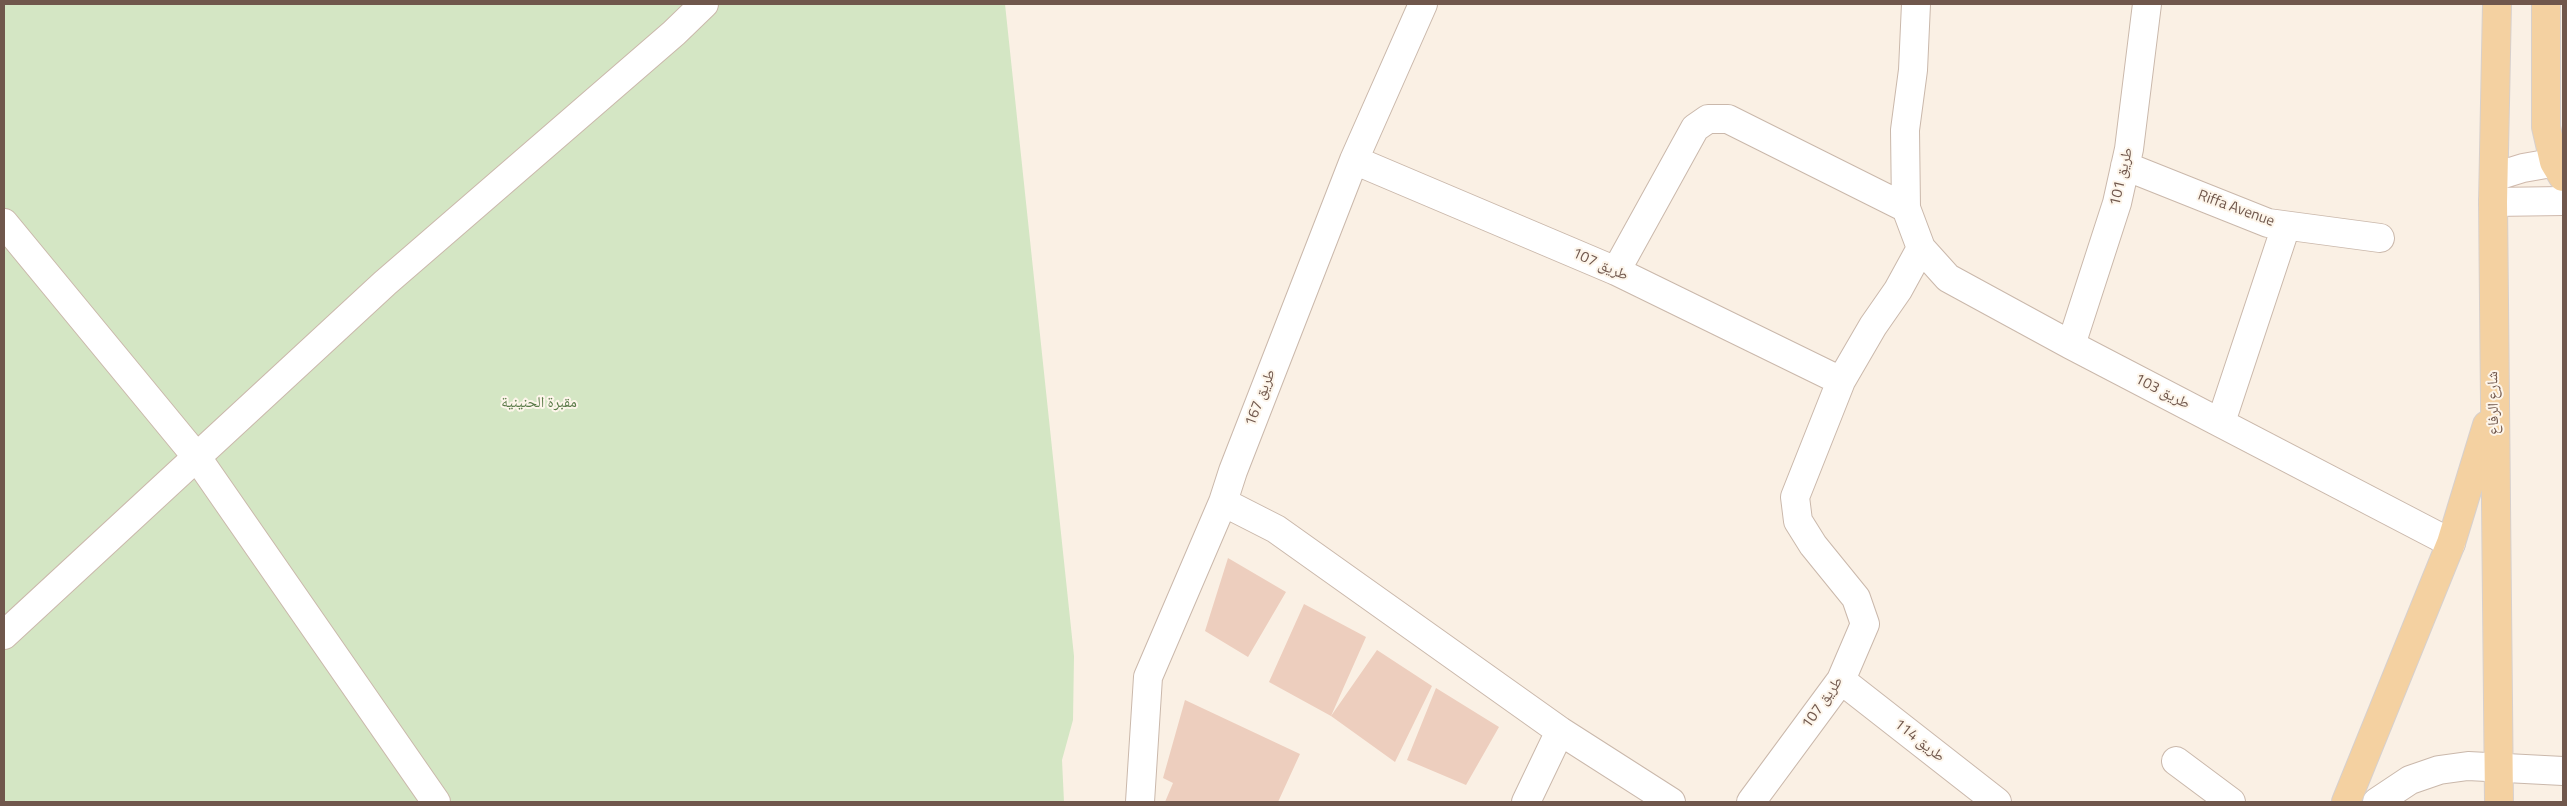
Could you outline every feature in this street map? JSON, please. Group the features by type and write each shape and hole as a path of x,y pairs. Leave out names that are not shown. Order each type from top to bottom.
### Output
{"main road":[{"name":"شارع الرفاع","path":"2497,4 2493,190 2499,802"},
{"path":"2546,4 2546,127 2560,167"},
{"path":"2346,802 2451,543 2494,399"}],"street":[{"path":"4,635 385,283 674,33 704,4"},
{"name":"طريق 167","path":"1140,802 1148,677 1223,502 1233,471 1354,160 1422,4"},
{"path":"1616,271 1695,128 1708,119 1728,119 1906,208 1906,130 1913,70 1916,4"},
{"name":"طريق 101","path":"2071,346 2117,203 2125,166 2147,4"},
{"name":"طريق 107","path":"1354,160 1616,271 1841,381"},
{"name":"Riffa Avenue","path":"2125,166 2268,223 2380,238"},
{"path":"2493,190 2560,167"},
{"path":"2493,190 2563,201"},
{"name":"طريق 103","path":"1906,208 1921,248 1948,278 2071,346 2221,422 2451,543"},
{"path":"4,223 196,456 436,802"},
{"path":"2221,422 2286,226"},
{"name":"طريق 107","path":"1751,802 1841,680 1865,624 1862,610 1856,598 1813,545 1798,521 1795,497 1841,381 1873,326 1898,290 1921,248"},
{"path":"1223,502 1276,529 1560,732 1671,802"},
{"name":"طريق 114","path":"1841,680 1997,802"},
{"path":"1526,802 1560,732"},
{"path":"2176,761 2230,802"},
{"path":"2376,802 2410,780 2438,770 2468,766 2563,772"}],"green space":[{"name":"مقبرة الحنينية","path":"4,4 1005,4 1074,656 1073,720 1062,760 1064,802 4,802"}],"building":[{"path":"1228,558 1286,592 1248,657 1205,631"},
{"path":"1304,604 1366,637 1331,716 1269,682"},
{"path":"1377,650 1432,686 1395,762 1331,716"},
{"path":"1436,688 1499,727 1466,785 1407,760"},
{"path":"1185,700 1300,754 1278,802 1165,802 1173,783 1163,778"}]}
